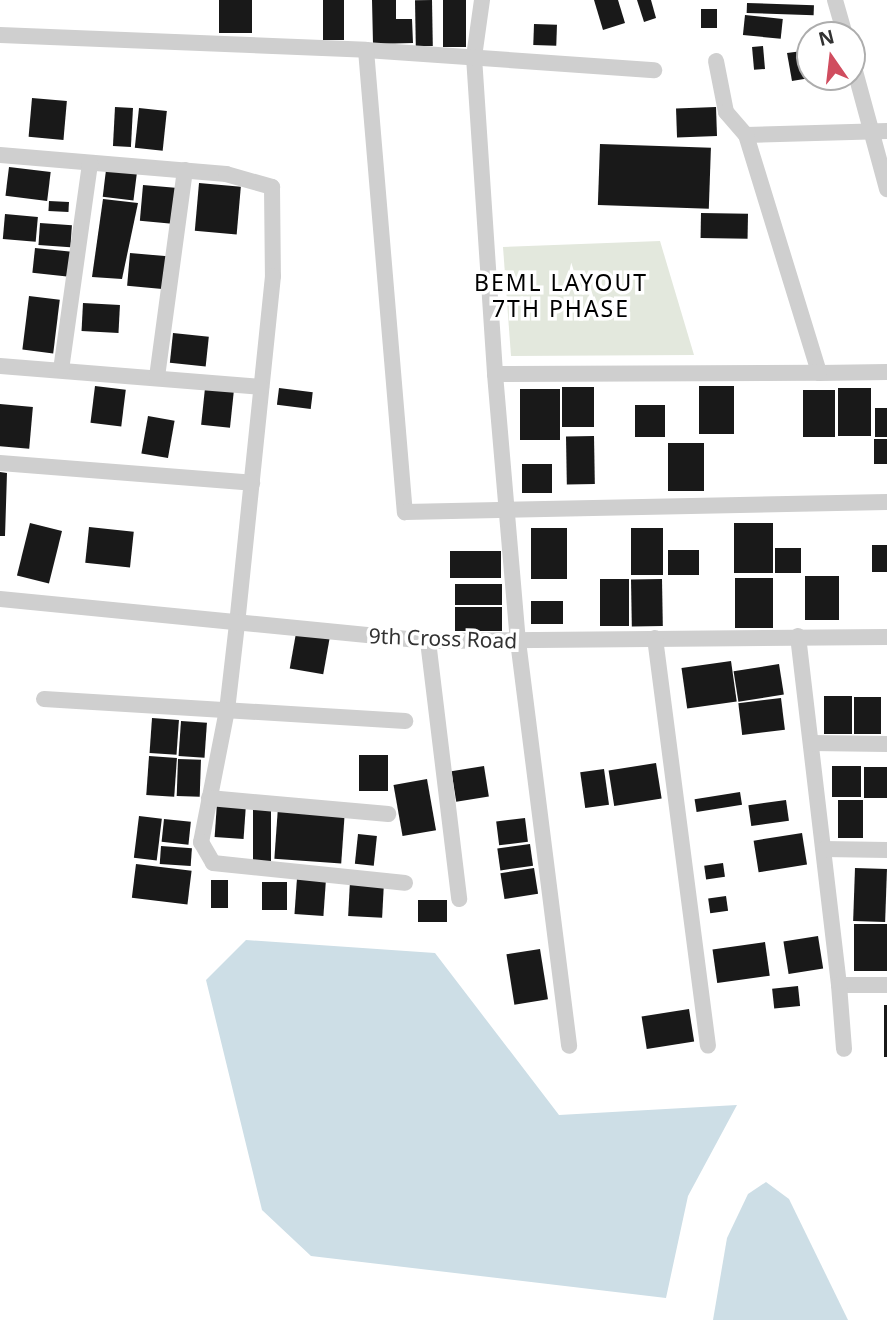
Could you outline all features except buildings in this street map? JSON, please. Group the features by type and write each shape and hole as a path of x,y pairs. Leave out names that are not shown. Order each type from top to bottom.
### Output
{"street":[{"path":"482,0 474,57 495,374 509,507 518,640 569,1046"},
{"path":"835,0 841,21"},
{"path":"0,35 366,50 654,70"},
{"path":"366,50 405,512 509,507 887,502"},
{"path":"716,61 726,112 746,135 819,373"},
{"path":"864,91 880,132 887,189"},
{"path":"746,135 880,132"},
{"path":"0,155 185,170 247,178 272,187 273,276 237,624 227,710 201,842 212,863 405,883"},
{"path":"61,370 90,163"},
{"path":"158,377 185,170"},
{"path":"0,366 261,387"},
{"path":"495,374 887,372"},
{"path":"0,463 252,483"},
{"name":"9th Cross Road","path":"0,599 428,641 887,637"},
{"path":"798,636 824,849 844,1049"},
{"path":"654,638 708,1046"},
{"path":"428,641 459,899"},
{"path":"44,699 405,721"},
{"path":"811,743 887,744"},
{"path":"209,798 388,814"},
{"path":"824,849 887,850"},
{"path":"839,985 887,985"}],"shaded area":[{"path":"660,241 694,355 511,356 503,247"},
{"path":"246,940 435,953 559,1115 737,1105 688,1196 666,1298 311,1256 262,1210 206,980"},
{"path":"766,1182 789,1199 848,1320 713,1320 727,1238 748,1194"}],"district":[{"name":"BEML LAYOUT 7TH PHASE","path":"561,295"}]}
